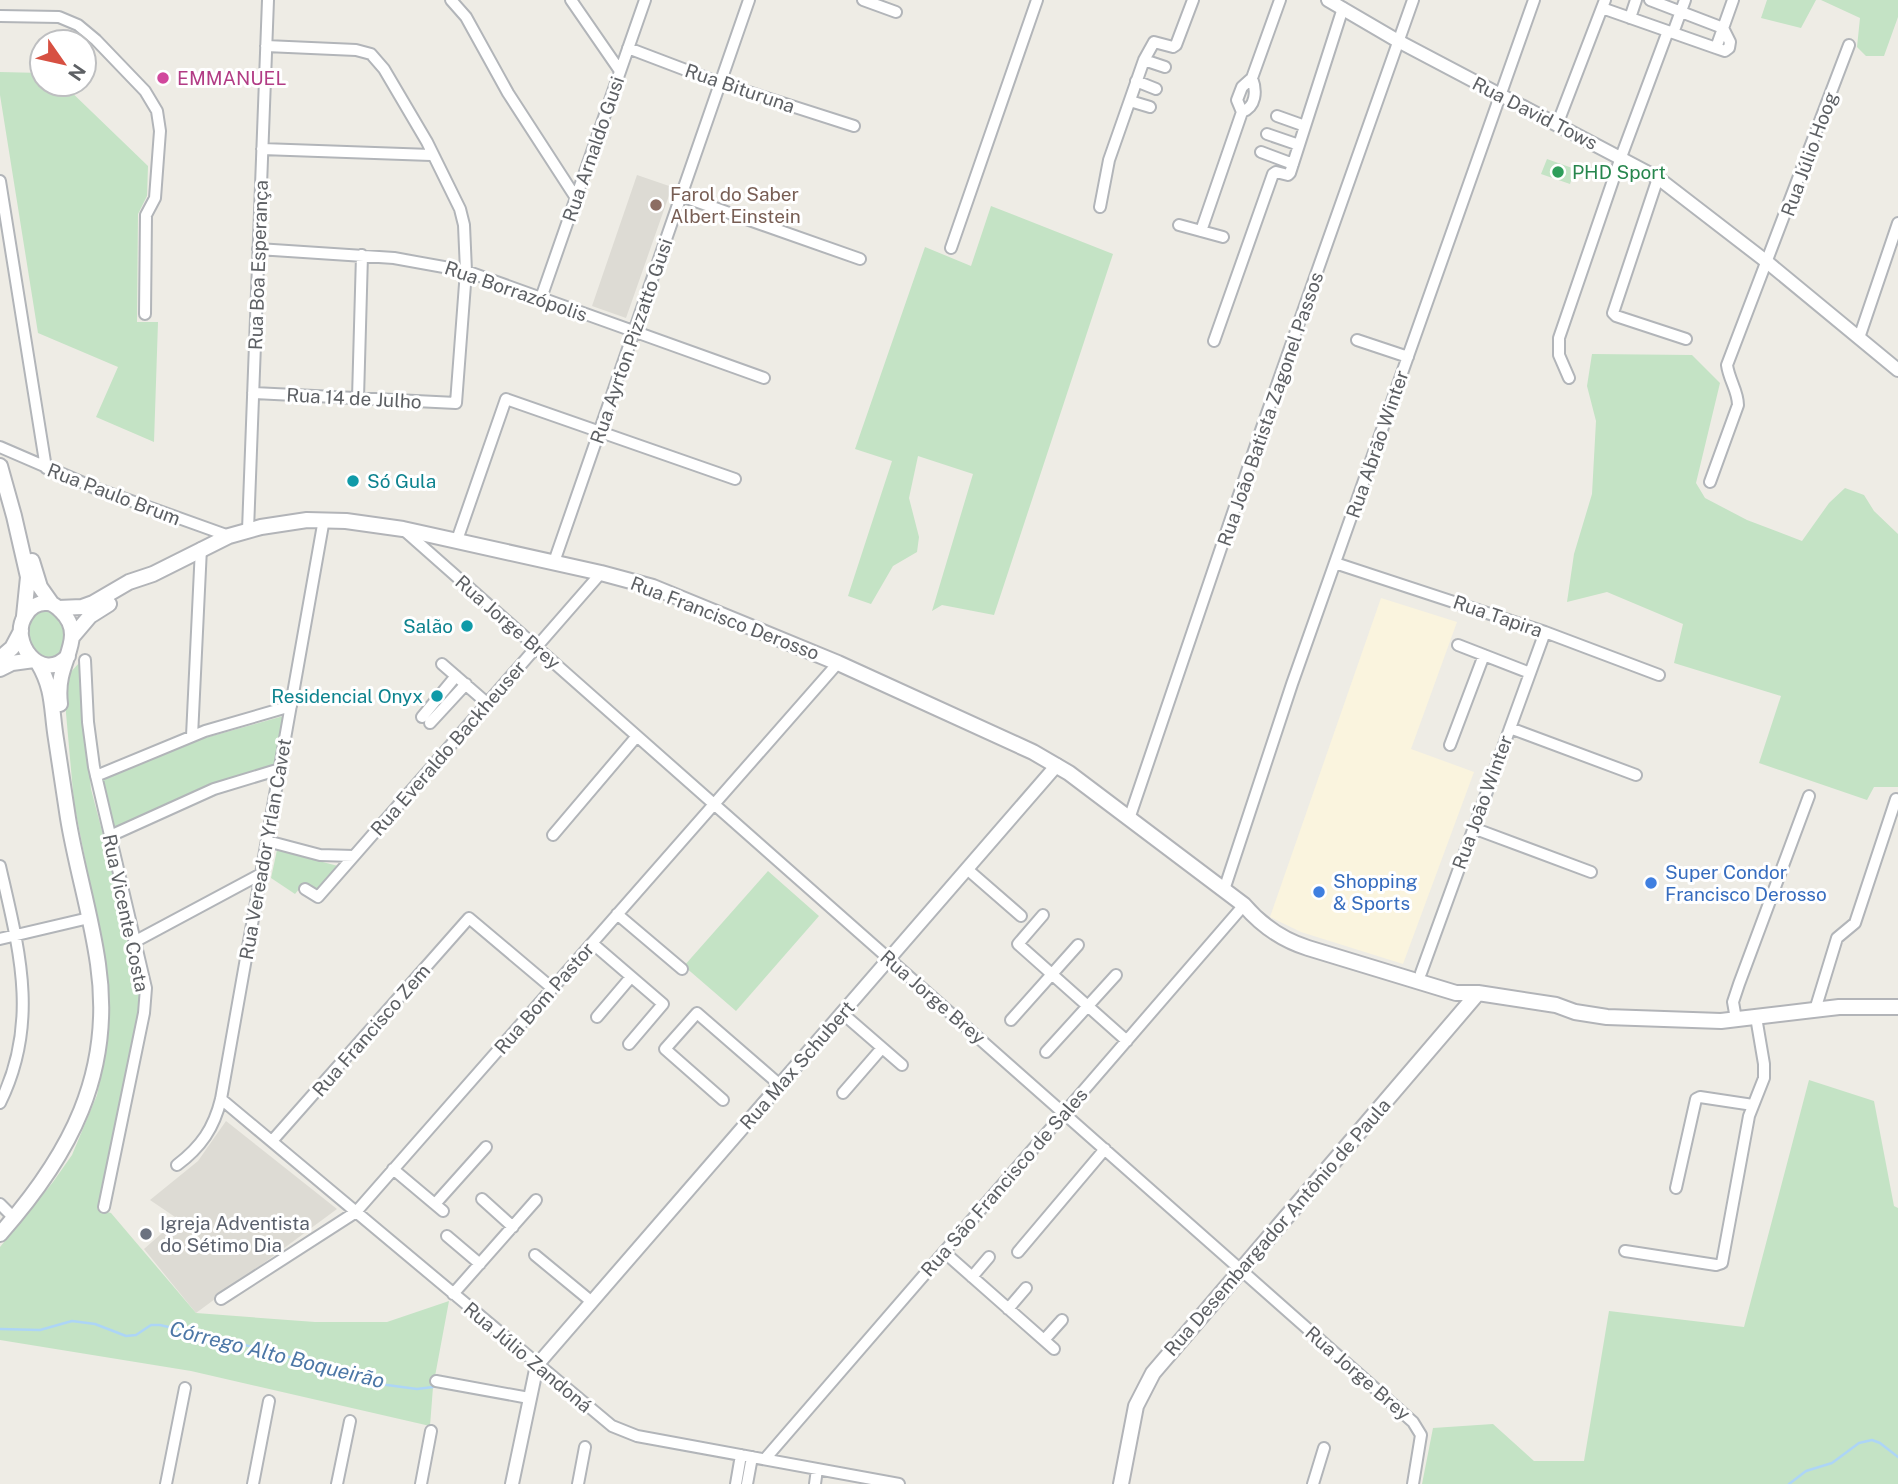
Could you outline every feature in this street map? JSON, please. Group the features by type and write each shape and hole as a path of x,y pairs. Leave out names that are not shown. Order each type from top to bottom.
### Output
{"main road":[{"path":"0,466 14,516 28,585 22,624 24,645 50,686 72,838 98,966 101,1000 99,1037 92,1075 79,1116 60,1155 41,1184 0,1233"},
{"path":"14,516 27,544 40,587 65,616 73,636 59,687 63,776"},
{"name":"Rua Francisco Derosso","path":"55,606 88,605 129,582 229,536 290,522 324,519 403,529 601,573 662,591 838,663 1022,746 1058,765 1244,905 1305,938 1460,985 1478,993"},
{"name":"Rua Francisco Derosso","path":"73,636 90,616 133,590 153,573"},
{"path":"0,658 12,648 30,609 38,604 55,606"},
{"path":"0,669 12,663 36,661 54,666 68,656"},
{"name":"Rua Francisco Derosso","path":"1244,905 1261,923 1293,943 1456,993 1478,993 1556,1005 1575,1012 1607,1017 1721,1021 1839,1007 1898,1007"},
{"name":"Rua Desembargador Antônio de Paula","path":"1121,1484 1136,1406 1146,1383 1478,993"}],"street":[{"name":"Rua Boa Esperança","path":"248,530 268,0"},
{"path":"452,0 466,17 508,93 576,198"},
{"path":"571,0 620,71"},
{"name":"Rua Arnaldo Gusi","path":"541,298 645,0"},
{"name":"Rua Ayrton Pizzatto Gusi","path":"554,562 749,0"},
{"path":"863,0 896,12"},
{"path":"951,248 1037,0"},
{"path":"1100,207 1110,160 1143,61 1153,42 1173,47 1176,45 1193,0"},
{"path":"1201,231 1242,112 1253,103 1256,87 1252,78 1280,0"},
{"name":"Rua David Tows","path":"1328,0 1398,41 1658,178 1768,262 1898,370"},
{"name":"Rua João Batista Zagonel Passos","path":"1129,819 1259,436 1413,0"},
{"name":"Rua Abrão Winter","path":"1224,890 1335,563 1534,0"},
{"path":"1630,18 1636,0"},
{"path":"1557,125 1604,4 1630,18 1725,51 1729,48 1729,38 1723,28 1683,6 1650,0"},
{"path":"1723,28 1733,0"},
{"path":"1569,378 1559,355 1559,338 1621,157 1670,32 1683,6"},
{"path":"1214,341 1273,174 1276,172 1288,175 1293,164 1343,8"},
{"path":"0,16 59,17 78,25 145,91 157,111 160,131 155,198 146,215 145,314"},
{"name":"Rua Júlio Hoog","path":"1710,482 1738,405 1738,396 1727,365 1849,45"},
{"path":"266,46 356,50 371,54 384,69 427,142 462,217 466,271"},
{"name":"Rua Bituruna","path":"628,48 720,83 854,126"},
{"path":"1143,61 1165,67"},
{"path":"1136,81 1156,89"},
{"path":"1130,101 1150,107"},
{"path":"1277,116 1305,126"},
{"path":"1267,134 1299,145"},
{"path":"262,149 431,155"},
{"path":"1261,152 1293,164"},
{"path":"1658,178 1613,313 1686,339"},
{"path":"0,181 46,468"},
{"path":"681,196 860,259"},
{"path":"1859,338 1898,223"},
{"path":"1179,225 1223,237"},
{"name":"Rua Borrazópolis","path":"258,249 415,260 466,271 764,379"},
{"path":"358,398 362,255"},
{"name":"Rua 14 de Julho","path":"253,393 456,402 466,271"},
{"path":"1357,341 1408,356"},
{"path":"457,540 506,399 734,479"},
{"name":"Rua Paulo Brum","path":"0,447 140,505 229,536"},
{"name":"Rua Vereador Yrlan Cavet","path":"177,1165 203,1142 221,1099 324,519"},
{"name":"Rua Jorge Brey","path":"403,529 1417,1426 1421,1439 1412,1484"},
{"path":"192,736 201,548"},
{"name":"Rua Tapira","path":"1335,563 1545,632 1659,676"},
{"name":"Rua Everaldo Backheuser","path":"305,890 317,897 601,573"},
{"name":"Rua João Winter","path":"1421,973 1545,632"},
{"path":"1458,645 1530,673"},
{"path":"1450,746 1484,655"},
{"name":"Rua Vicente Costa","path":"85,660 88,722 96,776 145,979 146,1000 104,1207"},
{"name":"Rua Bom Pastor","path":"221,1299 356,1212 838,663"},
{"path":"442,664 488,704"},
{"path":"456,676 426,720 466,684"},
{"path":"96,776 192,736 291,706"},
{"path":"1510,728 1636,775"},
{"path":"553,835 637,736"},
{"name":"Rua Max Schubert","path":"537,1365 1058,765"},
{"path":"110,836 206,792 280,769"},
{"path":"1736,1019 1733,1002 1738,984 1809,796"},
{"path":"1815,1010 1837,938 1855,923 1896,799"},
{"path":"1473,828 1591,872"},
{"path":"267,841 320,855 354,856"},
{"path":"0,866 23,974 22,1037 12,1074 0,1103"},
{"path":"967,869 1021,916"},
{"path":"134,942 261,874"},
{"name":"Rua São Francisco de Sales","path":"765,1459 1244,905"},
{"path":"617,914 682,969"},
{"path":"1043,915 1018,944 1127,1041"},
{"path":"0,939 89,918"},
{"name":"Rua Francisco Zem","path":"272,1142 469,918 552,988"},
{"path":"592,943 663,1004 629,1044"},
{"path":"1011,1020 1078,945"},
{"path":"1046,1052 1116,975"},
{"path":"597,1017 631,977"},
{"path":"723,1100 665,1049 697,1013 780,1085"},
{"path":"842,1013 902,1065"},
{"path":"1625,1251 1716,1265 1722,1263 1753,1105 1764,1075 1756,1017"},
{"path":"843,1094 882,1048"},
{"path":"1676,1188 1696,1099 1700,1097 1753,1105"},
{"name":"Rua Júlio Zandoná","path":"221,1099 537,1365 620,1430 637,1436 899,1484"},
{"path":"393,1169 439,1208 486,1147"},
{"path":"1018,1252 1105,1149"},
{"path":"482,1199 513,1227"},
{"path":"453,1294 536,1200"},
{"path":"0,1204 14,1218"},
{"path":"447,1236 480,1264"},
{"path":"944,1252 1054,1349"},
{"path":"536,1255 592,1302"},
{"path":"972,1277 989,1257"},
{"path":"1008,1309 1026,1288"},
{"path":"1044,1340 1062,1320"},
{"path":"512,1484 537,1365"},
{"path":"436,1381 529,1398"},
{"path":"166,1484 185,1388"},
{"path":"253,1484 269,1401"},
{"path":"337,1484 350,1421"},
{"path":"421,1484 431,1431"},
{"path":"578,1484 585,1447"},
{"path":"1313,1484 1324,1448"},
{"path":"736,1484 747,1456"},
{"path":"747,1456 747,1484"},
{"path":"815,1484 817,1469"}],"shaded area":[{"path":"637,175 672,187 626,318 592,306"},
{"path":"1381,598 1457,622 1411,749 1474,772 1403,964 1301,932 1270,917"},
{"path":"226,1121 337,1209 196,1313 144,1249 178,1219 150,1200 198,1161"}],"green space":[{"path":"1767,0 1816,0 1801,28 1761,18"},
{"path":"1821,0 1898,0 1898,17 1884,56 1866,56 1857,47 1860,18"},
{"path":"0,72 28,73 28,98 78,98 148,166 147,196 138,214 137,322 158,322 154,442 96,417 118,367 38,333 0,95"},
{"name":"PHD Sport","path":"1547,159 1575,169 1570,184 1541,174"},
{"path":"991,206 1113,254 994,615 942,605 932,611 973,474 918,456 909,498 919,537 917,552 893,566 871,604 848,596 892,461 855,449 925,247 971,266"},
{"path":"1592,354 1692,355 1720,383 1696,483 1705,498 1747,520 1802,541 1829,503 1845,488 1864,495 1874,511 1898,534 1898,787 1874,787 1867,800 1759,763 1781,696 1674,663 1683,624 1607,592 1567,602 1574,554 1592,494 1596,421 1587,386"},
{"path":"35,610 50,610 62,619 68,642 55,660 36,655 30,644 27,626 30,615"},
{"path":"79,663 91,789 139,972 140,1003 108,1168 97,1209 111,1213 196,1313 315,1322 387,1322 449,1301 433,1387 430,1426 191,1371 0,1340 0,1247 72,1155 97,1095 109,1022 105,960 74,803 65,702 69,674"},
{"path":"287,715 278,764 212,785 113,830 101,778 194,741"},
{"path":"277,850 338,866 317,889 304,883 295,894 271,878"},
{"path":"768,871 819,916 736,1011 684,966"},
{"path":"1809,1080 1874,1101 1894,1206 1898,1208 1898,1484 1422,1484 1433,1428 1493,1424 1534,1461 1584,1461 1609,1311 1744,1327"}],"waterway":[{"name":"Córrego Alto Boqueirão","path":"0,1329 40,1330 72,1321 95,1324 126,1336 136,1335 151,1325 160,1325 261,1349 372,1383 417,1389 433,1387"},
{"name":"Córrego Alto Boqueirão","path":"1789,1484 1806,1471 1832,1463 1859,1443 1872,1440 1898,1457"}],"place":[{"name":"EMMANUEL","path":"163,78"},
{"name":"PHD Sport","path":"1558,172"},
{"name":"Farol do Saber Albert Einstein","path":"656,205"},
{"name":"Só Gula","path":"353,481"},
{"name":"Salão","path":"467,626"},
{"name":"Residencial Onyx","path":"437,696"},
{"name":"Super Condor Francisco Derosso","path":"1651,883"},
{"name":"Shopping & Sports","path":"1319,892"},
{"name":"Igreja Adventista do Sétimo Dia","path":"146,1234"}]}
